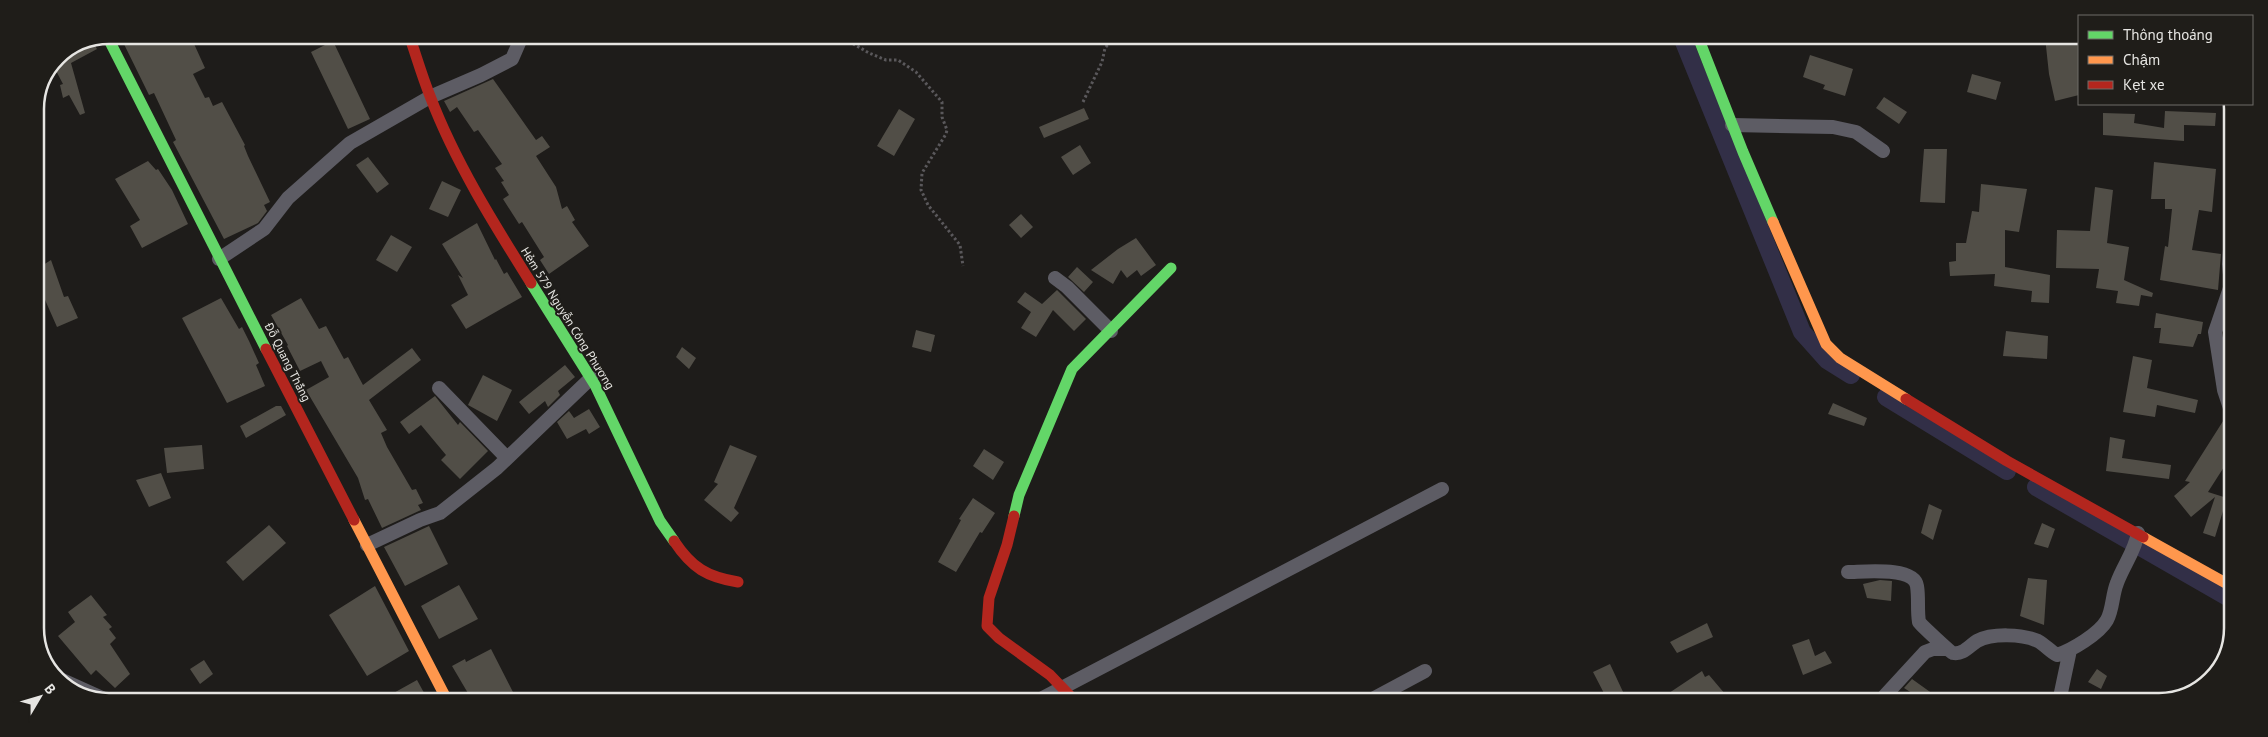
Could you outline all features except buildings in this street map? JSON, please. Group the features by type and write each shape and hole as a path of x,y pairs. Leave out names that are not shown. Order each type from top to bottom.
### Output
{"street":[{"name":"Đỗ Quang Thắng","path":"115,44 219,259 443,693"},
{"name":"Hẻm 579 Nguyễn Công Phương","path":"411,44 430,97 491,218 591,378 660,521 693,565 715,578 738,582"},
{"path":"219,259 264,229 288,198 350,143 430,97 512,59 519,44"},
{"path":"1701,44 1791,267 1826,344 1840,358 1999,456 2137,538 2224,582"},
{"path":"1732,125 1833,127 1856,132 1883,151"},
{"path":"1068,693 1064,687 1021,652 998,639 987,626 989,598 1007,545 1018,495 1067,378 1072,369 1171,268"},
{"path":"1055,278 1067,287 1111,331"},
{"path":"2224,306 2215,332 2224,390"},
{"path":"367,545 420,520 440,514 507,458 591,378"},
{"path":"439,388 507,458"},
{"path":"1052,693 1442,490"},
{"path":"1887,693 1925,652 1933,649 1945,649 1953,653 1961,653 1975,642 1994,636 2033,639 2057,654 2070,650 2102,627 2108,619 2116,584 2137,538"},
{"path":"1848,572 1894,572 1906,574 1914,578 1917,586 1919,622 1939,639 1945,649"},
{"path":"2061,693 2070,650"},
{"path":"1384,693 1424,672"}],"path":[{"path":"854,44 886,60 898,60 916,72 942,102 942,117 947,130 922,173 922,190 928,205 960,245 963,266"},
{"path":"1083,102 1109,44"}],"waterway":[{"path":"1685,44 1802,332 1827,360 1851,375"},
{"path":"1886,397 2007,471"},
{"path":"2036,487 2224,595"}],"traffic: fast":[{"path":"111,44 266,349"},
{"path":"1701,44 1773,222"},
{"path":"1014,516 1019,495 1072,369 1171,268"},
{"path":"531,283 595,385 660,521 674,541"}],"traffic: slow":[{"path":"1773,222 1826,344 1840,358 1906,399"},
{"path":"354,520 443,693"},
{"path":"2143,537 2224,582"}],"traffic: jam":[{"path":"412,44 427,88 451,145 489,215 531,283"},
{"path":"266,349 354,520"},
{"path":"1906,399 2007,461 2143,537"},
{"path":"1014,516 1007,545 989,598 987,626 999,638 1050,675 1067,693"},
{"path":"674,541 687,558 701,570 717,577 738,582"}]}
